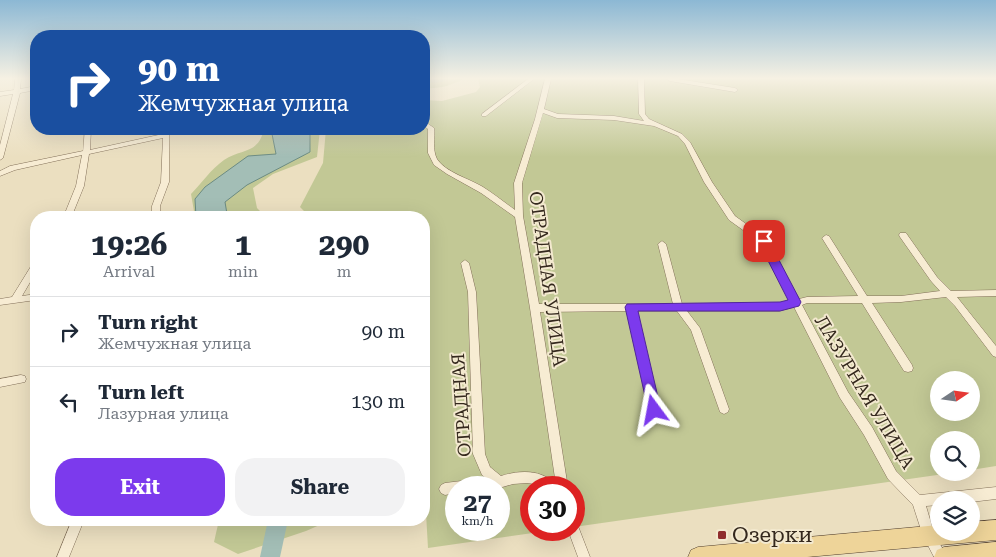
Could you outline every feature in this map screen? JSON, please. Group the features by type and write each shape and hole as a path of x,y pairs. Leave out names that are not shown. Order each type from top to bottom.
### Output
{"main road":[{"path":"980,531 996,530"},
{"path":"698,557 929,536"},
{"path":"943,557 996,552"}],"street":[{"path":"0,158 13,105"},
{"path":"484,115 497,105"},
{"name":"ОТРАДНАЯ УЛИЦА","path":"541,105 518,183 519,216 560,476"},
{"path":"642,105 642,114 653,124"},
{"path":"540,110 557,116 614,118 653,124"},
{"name":"ЛАЗУРНАЯ УЛИЦА","path":"653,124 680,135 688,143 708,182 732,218 764,241 844,395 868,431 892,475 918,501"},
{"path":"430,127 432,134 429,143 434,160 456,176 483,190 519,216"},
{"path":"71,211 78,198 88,135"},
{"path":"1,170 86,153 155,135"},
{"path":"156,211 165,182 166,135"},
{"path":"903,235 934,279 958,304 996,353"},
{"path":"826,238 908,368"},
{"path":"662,244 678,306 695,328 724,409"},
{"name":"ОТРАДНАЯ","path":"465,263 472,292 480,454 486,471 492,476"},
{"path":"15,299 30,275"},
{"path":"535,308 780,306 807,300 902,300 947,294 996,293"},
{"path":"0,302 30,297"},
{"path":"631,307 654,410"},
{"path":"0,384 21,379"},
{"path":"943,557 929,536 918,501 996,493"},
{"path":"63,557 76,526"},
{"path":"578,541 584,557"}],"green space":[{"path":"430,105 996,105 996,466 980,469 980,431 930,431 930,476 585,525 585,476 520,476 520,535 510,536 510,476 445,476 445,541 477,541 428,548 427,526 430,526 430,211 304,211 300,207 323,163 325,135 430,135"},
{"path":"262,135 319,135 317,157 273,174 253,188 257,208 260,211 194,211 191,194 210,172 224,160 253,147"},
{"path":"218,526 317,526 238,554 214,542"}],"water":[{"path":"272,135 310,135 310,152 247,185 225,202 226,211 196,211 195,199 205,187 248,156 276,154"}],"waterway":[{"path":"270,557 277,526"}],"place":[{"name":"Озерки","path":"722,535"}],"route":[{"path":"654,410 631,307 780,306 795,302 764,241"}]}
